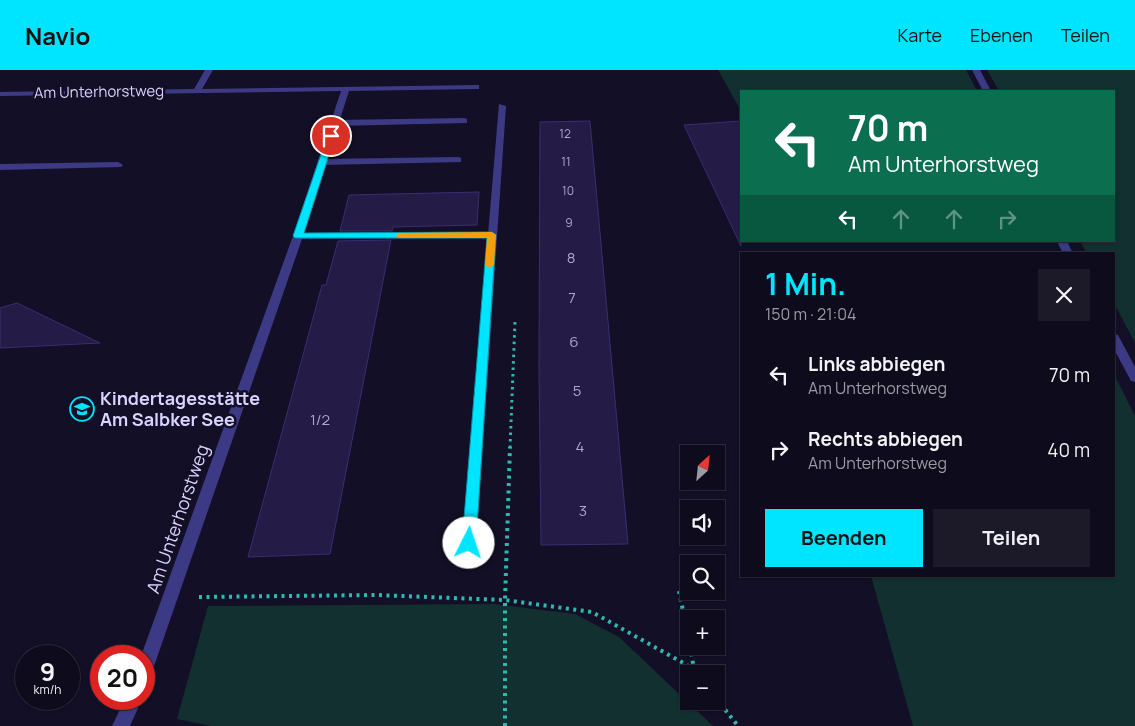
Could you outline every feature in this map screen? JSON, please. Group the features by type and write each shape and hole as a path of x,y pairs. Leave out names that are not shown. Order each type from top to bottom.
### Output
{"street":[{"path":"197,91 209,70"},
{"path":"976,70 986,90"},
{"name":"Am Unterhorstweg","path":"0,94 476,87"},
{"name":"Am Unterhorstweg","path":"154,645 298,236 346,89"},
{"path":"469,543 502,106"},
{"path":"335,123 464,121"},
{"path":"322,162 458,160"},
{"path":"0,167 118,165"},
{"path":"298,236 492,235"},
{"path":"1115,340 1135,378"},
{"path":"121,726 129,710"}],"path":[{"path":"505,726 505,600 515,320"},
{"path":"679,591 683,610"},
{"path":"172,596 376,595 505,600 592,612 687,665"},
{"path":"725,709 738,726"}],"green space":[{"path":"718,70 966,70 976,90 740,90 740,109"},
{"path":"987,70 1135,70 1135,343 1115,305 1115,252 1086,252 1081,242 1115,242 1115,90 998,90"},
{"path":"1115,376 1135,416 1135,726 913,726 871,577 1115,577"},
{"path":"494,604 575,614 619,637 680,695 680,710 696,710 713,726 211,726 177,719 208,606"}],"building":[{"path":"590,121 628,544 541,545 539,366 540,122"},
{"path":"740,121 741,246 684,125"},
{"path":"479,192 477,225 393,227 392,231 340,231 349,195"},
{"path":"391,240 330,554 248,557 322,285 326,285 338,241"},
{"path":"17,303 100,343 0,348 0,308"}],"slow traffic":[{"path":"400,236 492,235 489,265"}],"place":[{"name":"Kindertagesstätte Am Salbker See","path":"82,409"}],"route":[{"path":"331,136 298,236 492,235 469,543"}]}
